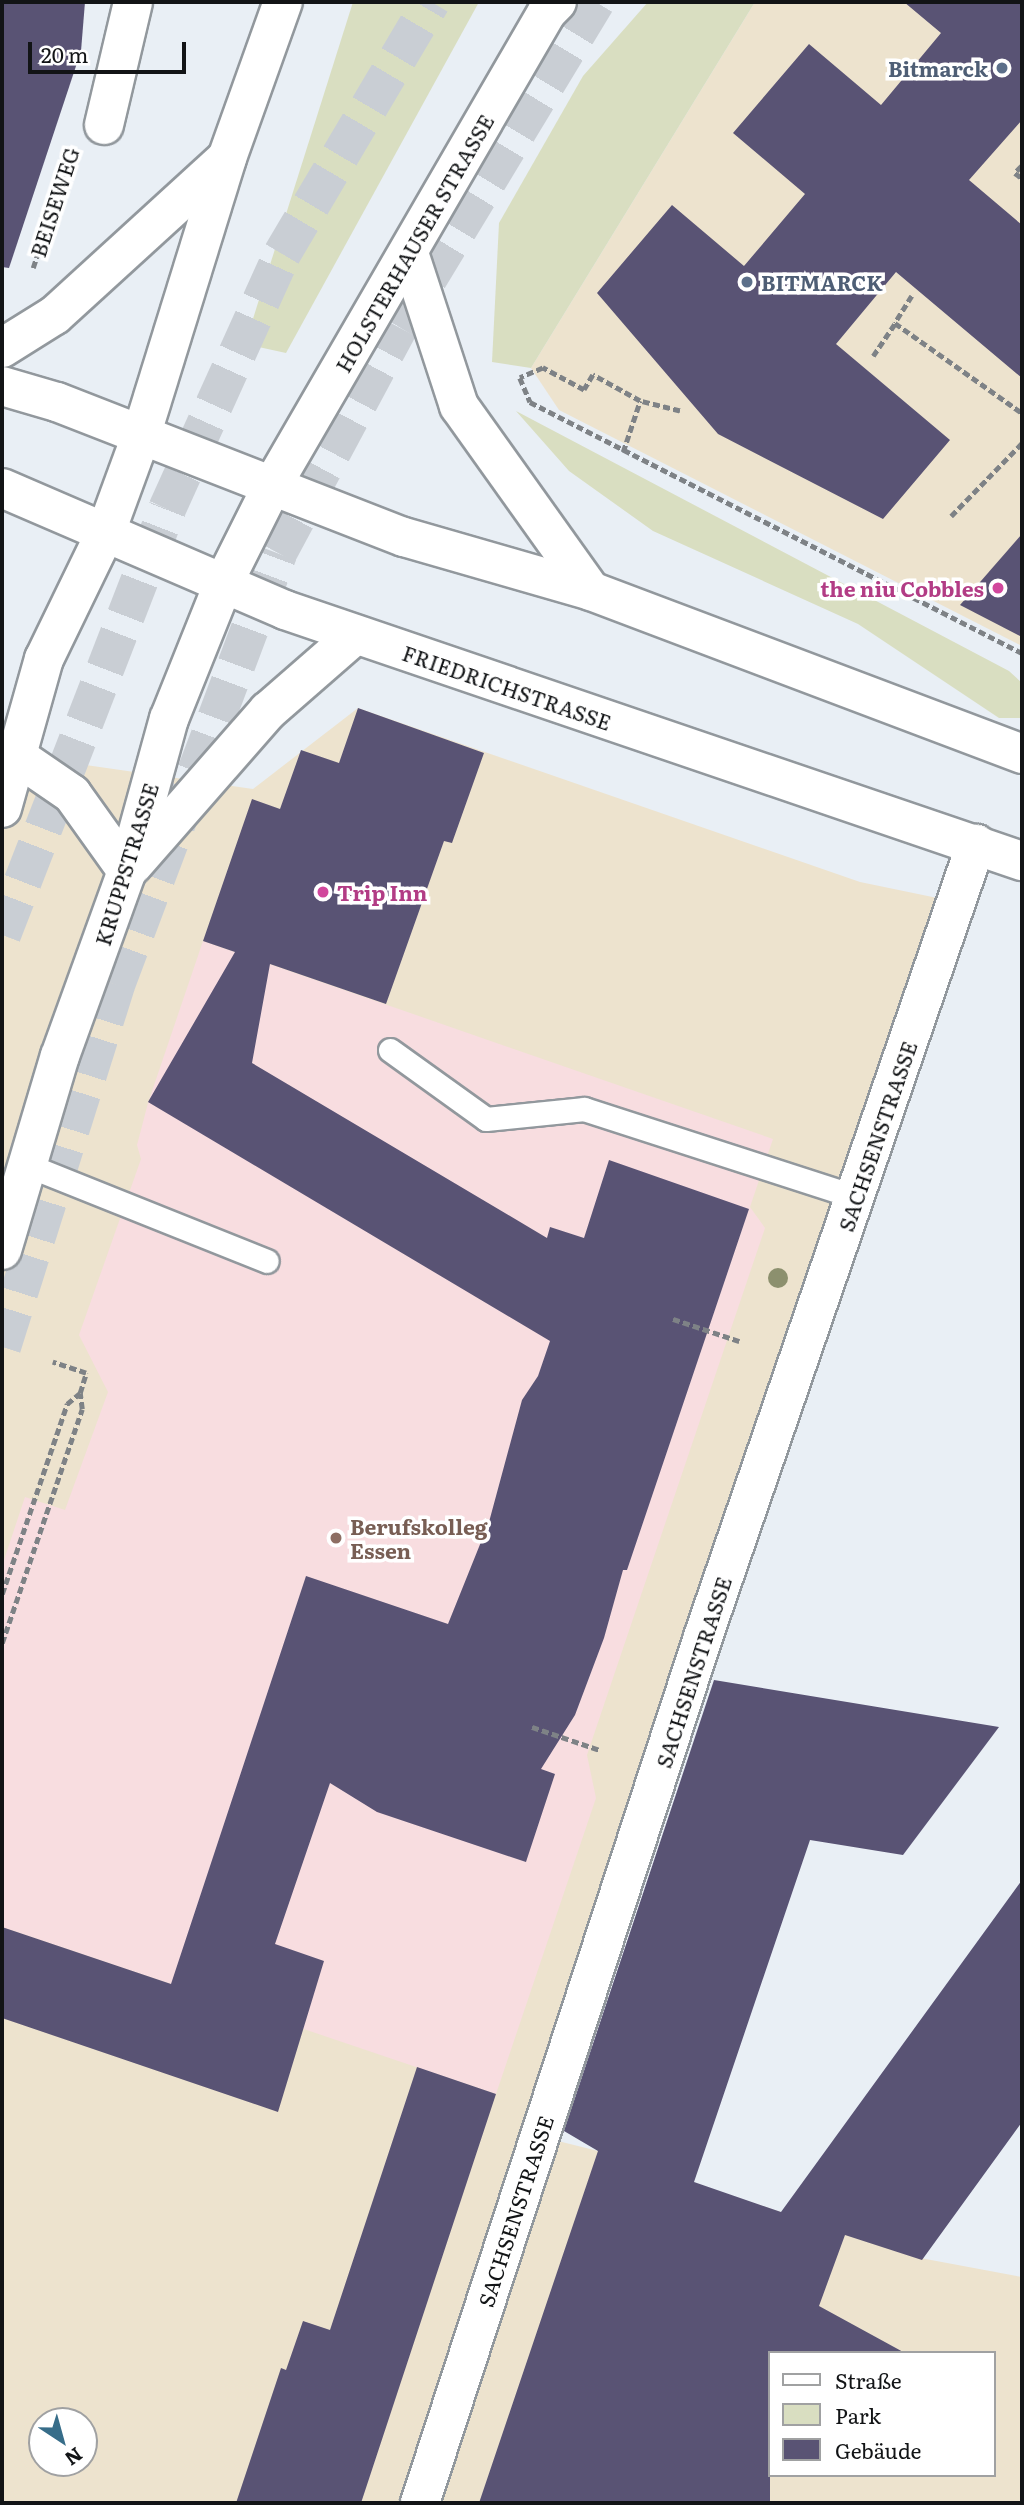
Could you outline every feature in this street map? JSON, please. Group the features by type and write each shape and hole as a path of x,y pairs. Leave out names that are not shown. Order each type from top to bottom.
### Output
{"main road":[{"path":"104,125 133,2"},
{"path":"2,808 44,659 107,529 141,436 227,158 283,2"},
{"name":"HOLSTERHAUSER STRASSE","path":"272,486 552,7"},
{"path":"2,348 55,316 227,158"},
{"path":"409,253 459,407 591,591"},
{"path":"2,386 404,537 591,591 1022,754"},
{"name":"KRUPPSTRASSE","path":"2,1250 60,1056 127,871 181,685 224,582 272,486"},
{"name":"FRIEDRICHSTRASSE","path":"2,488 107,529 224,582 355,635 1022,861"},
{"path":"15,755 72,794 127,871 268,711 355,635"},
{"name":"SACHSENSTRASSE","path":"420,2503 703,1637 976,845"}],"lane":[{"path":"390,1051 486,1119 584,1109 856,1197"},
{"path":"27,1165 267,1261"}],"path":[{"name":"BEISEWEG","path":"31,273 70,153"},
{"path":"1022,166 1015,173 1022,178"},
{"path":"873,356 912,296"},
{"path":"895,323 1022,413"},
{"path":"680,411 640,401 593,375 584,390 543,368 520,378 530,402 623,452 1022,653"},
{"path":"623,452 640,401"},
{"path":"951,516 1022,443"},
{"path":"673,1319 739,1341"},
{"path":"2,1643 82,1409 80,1394 86,1374 53,1362"},
{"path":"2,1594 67,1404 80,1394"},
{"path":"533,1727 600,1750"}],"shaded area":[{"path":"755,2 1022,2 1022,646 559,410 531,368"},
{"path":"358,708 860,882 947,900 546,2138 598,2151 915,2257 1022,2277 1022,2503 2,2503 2,753 253,789"},
{"name":"Berufskolleg Essen","path":"203,941 773,1139 750,1207 765,1228 587,1755 596,1798 496,2094 2,1927 2,1566 25,1497 65,1510 108,1392 79,1335 141,1159 137,1145 148,1103"}],"green space":[{"path":"353,2 479,2 286,353 245,344"},
{"path":"648,2 755,2 531,368 492,362 499,223 583,76"},
{"path":"516,411 1009,671 1022,683 1022,718 999,718 858,624 653,531 569,471"}],"building":[{"path":"2,2 85,2 81,51 9,268 2,267"},
{"name":"BITMARCK","path":"904,2 1022,2 1022,120 969,180 1022,225 1022,378 896,272 836,344 950,440 883,519 718,434 597,293 672,205 744,266 805,194 733,133 809,44 881,105 941,33"},
{"name":"the niu Cobbles","path":"1022,534 1022,637 960,605"},
{"path":"358,708 484,753 452,843 444,841 386,1004 270,964 252,1063 547,1238 550,1227 584,1238 609,1160 749,1209 627,1570 623,1570 604,1638 575,1715 541,1769 555,1774 526,1862 377,1812 330,1783 275,1944 324,1961 278,2112 2,2018 2,1927 171,1984 306,1576 448,1624 489,1522 522,1400 538,1376 550,1341 148,1102 235,952 203,941 252,799 280,809 301,750 339,763"},
{"path":"714,1680 999,1727 903,1855 810,1840 694,2182 781,2212 1022,1880 1022,2122 922,2260 845,2235 819,2306 901,2351 768,2351 770,2503 479,2503 598,2151 564,2131"},
{"path":"417,2067 496,2094 361,2503 236,2503 281,2368 286,2370 303,2321 330,2330"}],"tunnel":[{"path":"2,935 167,509 282,254 431,2"},
{"path":"2,1347 116,985 278,553 399,327 596,2"}],"place":[{"name":"Bitmarck","path":"1002,68"},
{"name":"BITMARCK","path":"747,282"},
{"name":"the niu Cobbles","path":"998,588"},
{"name":"Trip Inn","path":"323,892"},
{"name":"Berufskolleg Essen","path":"336,1538"}]}
